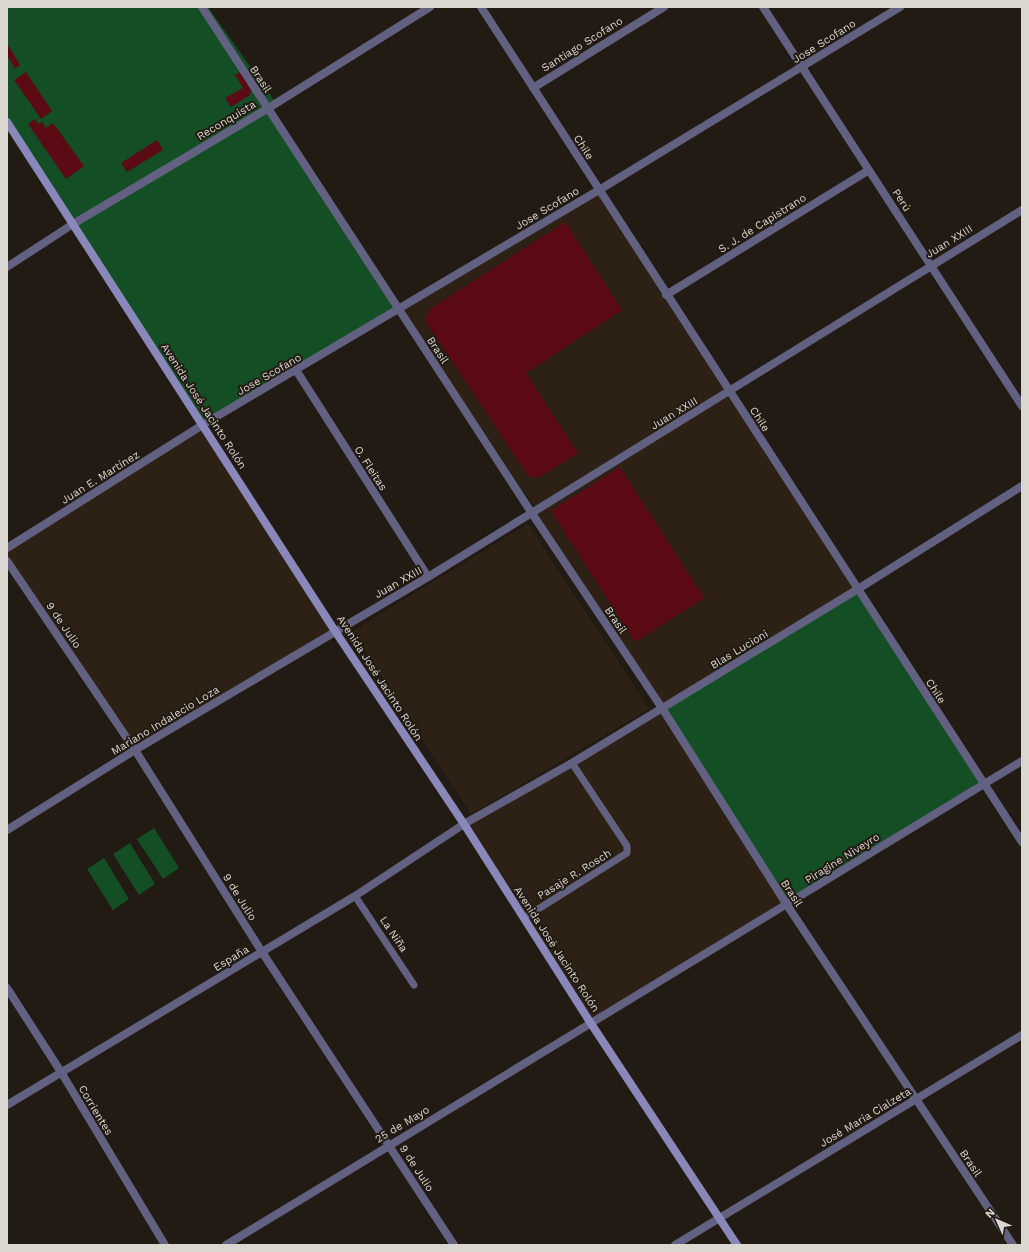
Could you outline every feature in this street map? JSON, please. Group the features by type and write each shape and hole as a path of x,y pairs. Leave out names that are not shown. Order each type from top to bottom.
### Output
{"street":[{"name":"Brasil","path":"202,7 267,109 531,512 662,708 787,906 1013,1245"},
{"name":"Reconquista","path":"7,267 73,224 267,109 430,7"},
{"name":"Chile","path":"481,7 1022,842"},
{"name":"Santiago Scofano","path":"533,88 664,7"},
{"name":"Perú","path":"763,7 932,265 1022,406"},
{"name":"Jose Scofano","path":"204,424 399,310 802,68 900,7"},
{"name":"Avenida José Jacinto Rolón","path":"7,122 204,424 335,631 464,824 590,1022 736,1245"},
{"name":"S. J. de Capistrano","path":"666,294 869,170"},
{"name":"Juan XXIII","path":"335,631 428,577 531,512 730,392 1022,210"},
{"name":"O. Fleitas","path":"296,370 428,577"},
{"name":"Juan E. Martínez","path":"7,548 204,424"},
{"name":"Blas Lucioni","path":"464,824 572,763 858,589 1022,486"},
{"name":"9 de Julio","path":"7,561 136,750 262,952 454,1245"},
{"name":"Mariano Indalecio Loza","path":"7,830 136,750 335,631"},
{"name":"Piragine Niveyro","path":"590,1022 787,906 1022,761"},
{"name":"España","path":"7,1105 355,896 464,824"},
{"name":"Corrientes","path":"7,988 61,1072 165,1245"},
{"name":"25 de Mayo","path":"226,1245 590,1022"},
{"name":"José María Cialzeta","path":"675,1245 1022,1035"}],"lane":[{"name":"Pasaje R. Rosch","path":"524,918 627,853 627,846 572,763"},
{"name":"La Niña","path":"355,896 414,985"}],"shaded area":[{"path":"599,190 858,589 787,905 590,1022 464,824 662,708 531,512 536,509 399,310"},
{"path":"204,424 335,631 135,750 7,561 7,548"},
{"path":"528,524 649,709 471,814 353,631"}],"green space":[{"path":"7,7 208,7 276,103 267,108 399,310 204,424 7,122"},
{"path":"858,589 984,784 787,905 662,708"},
{"path":"154,828 179,868 163,879 137,839"},
{"path":"130,843 155,884 139,895 113,854"},
{"path":"104,858 129,899 113,910 87,869"}],"building":[{"path":"7,43 20,65 15,69 7,55"},
{"path":"26,72 52,111 41,119 14,80"},
{"path":"240,72 251,90 250,95 231,107 225,98 243,88 235,75"},
{"path":"35,119 38,124 42,122 46,128 53,123 84,166 66,179 28,124"},
{"path":"157,140 163,150 127,172 121,163"},
{"path":"565,222 622,310 526,373 578,453 538,478 528,476 425,320 430,309"},
{"path":"620,467 704,598 635,642 551,511"}]}
